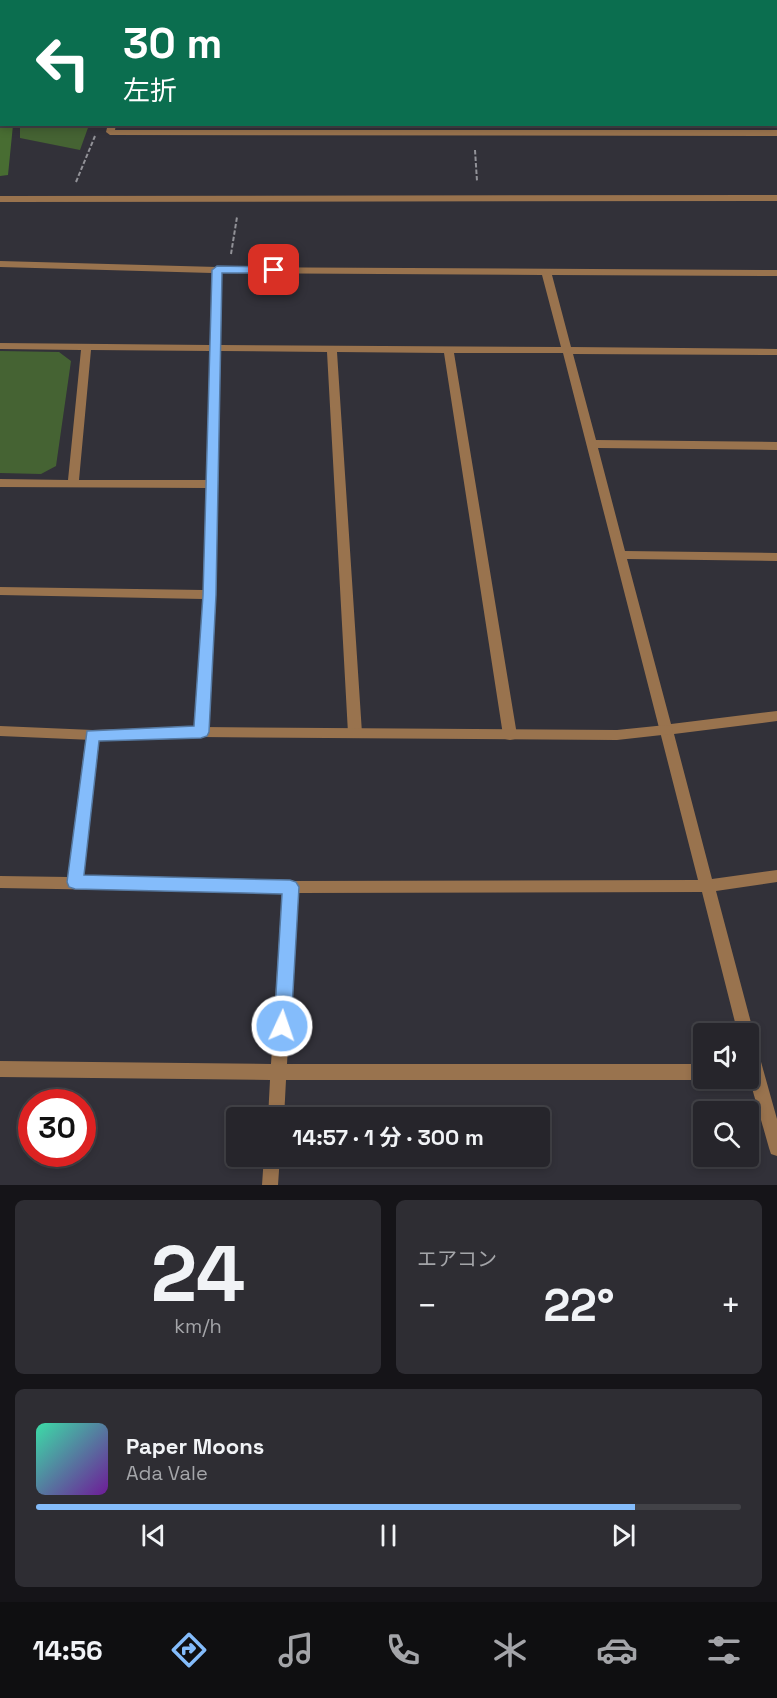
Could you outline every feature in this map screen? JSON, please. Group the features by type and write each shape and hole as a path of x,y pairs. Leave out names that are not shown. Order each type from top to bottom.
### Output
{"street":[{"path":"111,128 473,128 777,133"},
{"path":"0,199 777,198"},
{"path":"0,264 217,270 777,273"},
{"path":"201,732 209,595 217,346 217,270"},
{"path":"546,272 622,555 705,886 743,1023"},
{"path":"0,346 777,352"},
{"path":"73,483 86,346"},
{"path":"332,348 356,733"},
{"path":"449,350 510,735"},
{"path":"592,444 777,446"},
{"path":"0,483 211,484"},
{"path":"622,555 777,557"},
{"path":"0,591 209,595"},
{"path":"0,732 93,735 201,732 617,735 777,716"},
{"path":"75,882 93,735"},
{"path":"0,882 290,887 705,886 777,876"},
{"path":"277,1107 290,887"},
{"path":"0,1069 693,1072"},
{"path":"758,1089 777,1148"},
{"path":"270,1185 271,1167"}],"path":[{"path":"70,198 96,135 111,128"},
{"path":"473,128 478,198"},
{"path":"229,270 240,198"}],"green space":[{"path":"0,126 13,126 8,175 0,176"},
{"path":"20,126 89,126 80,150 20,138"},
{"path":"0,351 59,352 71,361 56,466 41,474 0,473"}],"route":[{"path":"274,270 217,270 217,346 209,595 201,732 93,735 75,882 290,887 282,1026"}]}
